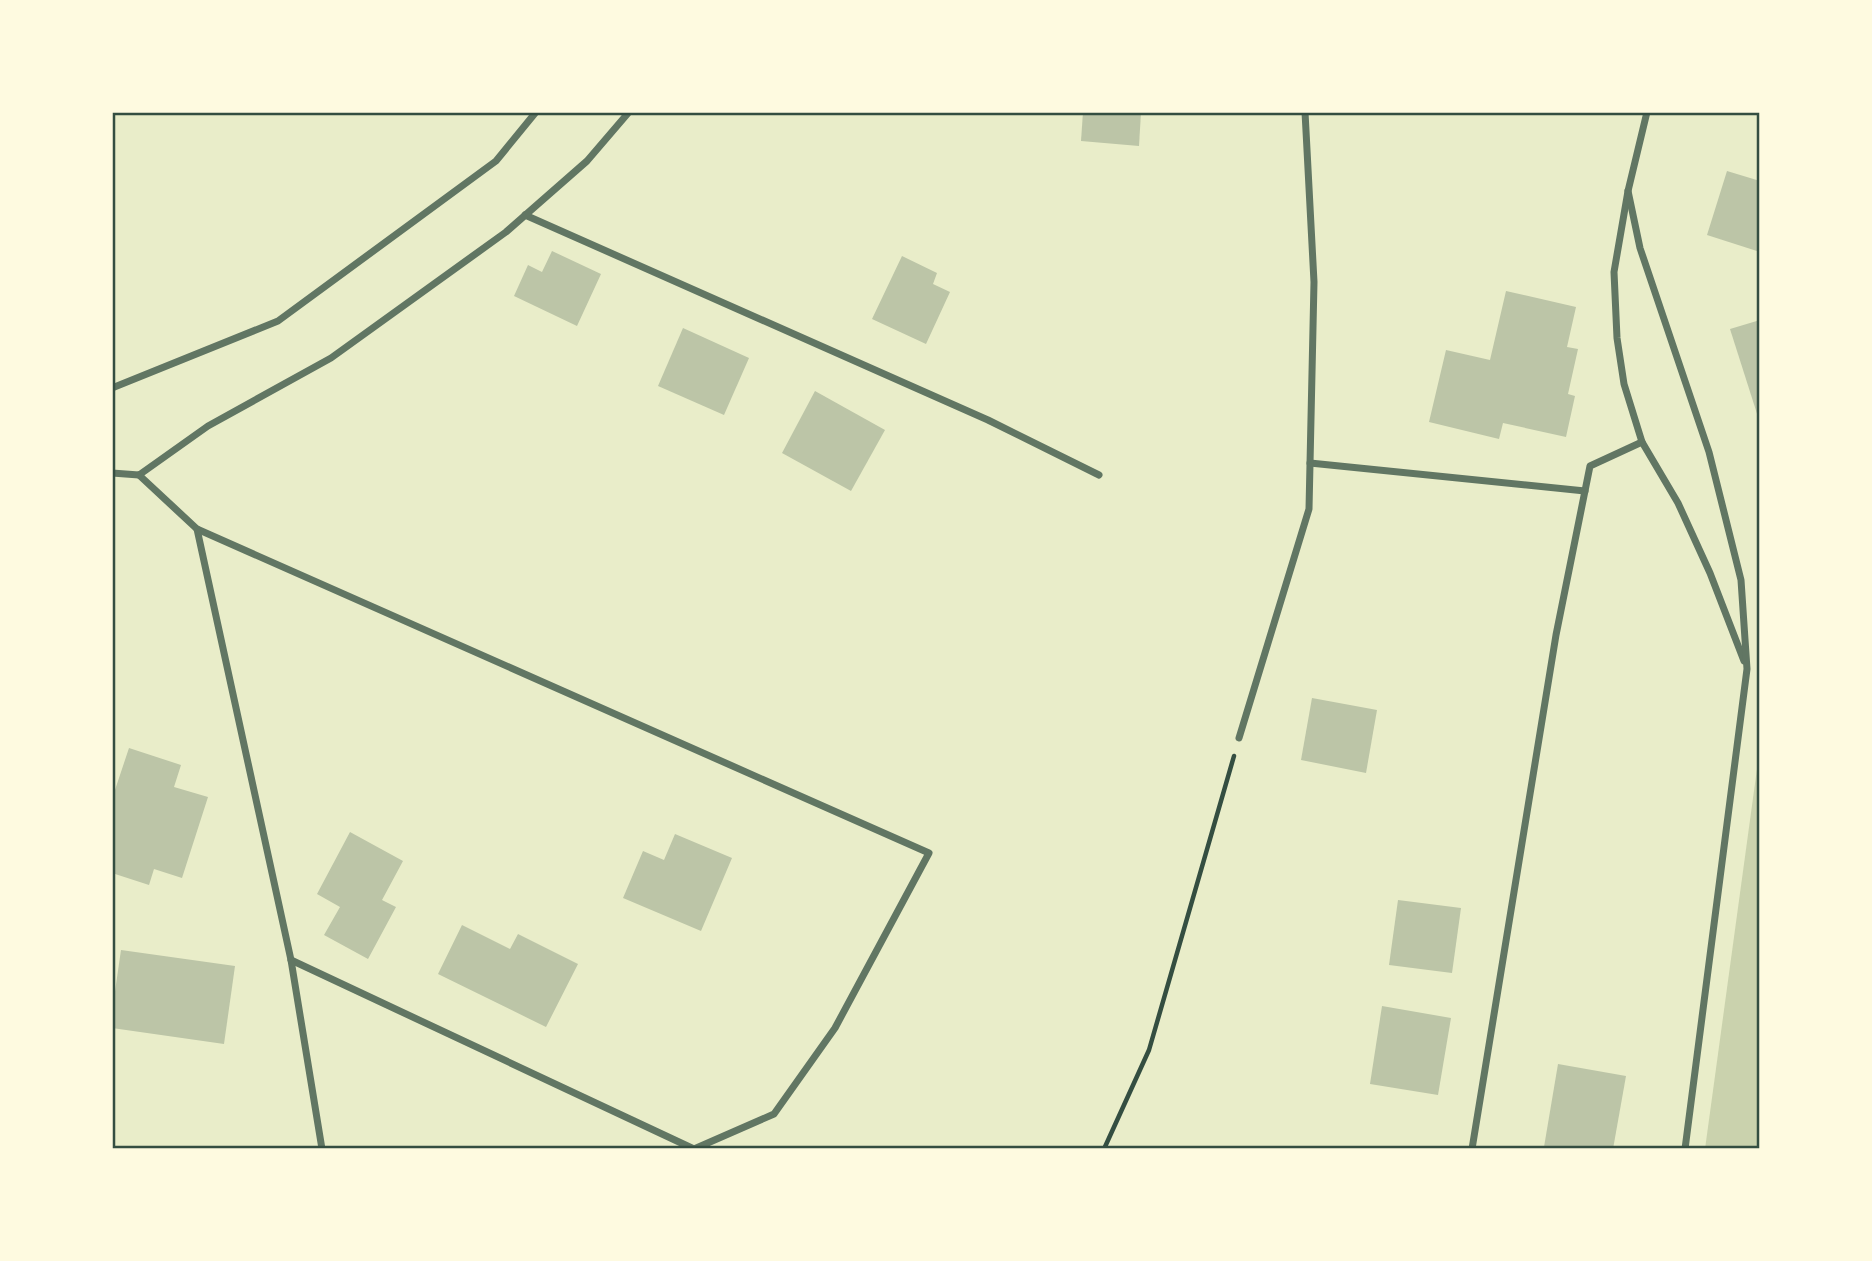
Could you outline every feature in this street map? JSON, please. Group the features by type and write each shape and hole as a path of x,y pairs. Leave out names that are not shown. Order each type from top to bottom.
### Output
{"street":[{"path":"112,388 278,321 496,161 536,112"},
{"path":"139,475 208,426 331,358 506,232 587,161 629,112"},
{"path":"1239,738 1309,509 1314,282 1305,112"},
{"path":"1647,112 1628,191 1614,272 1617,338 1624,384 1642,442 1678,503 1705,561 1747,669"},
{"path":"1628,191 1640,248 1709,452 1741,580 1747,669 1685,1149"},
{"path":"525,215 988,420 1099,475"},
{"path":"1472,1149 1556,635 1590,466 1642,442"},
{"path":"1310,463 1585,491"},
{"path":"112,473 139,475 197,529 929,853 835,1028 774,1114 694,1149 291,960"},
{"path":"197,529 291,960 322,1149"}],"path":[{"path":"1104,1149 1149,1050 1239,738"}],"green space":[{"path":"1760,747 1760,1149 1705,1149"}],"building":[{"path":"1083,112 1141,112 1139,146 1081,141"},
{"path":"1727,171 1760,181 1760,252 1707,235"},
{"path":"552,251 601,274 577,326 514,296 528,265 542,272"},
{"path":"902,256 937,273 933,284 950,292 926,344 872,319"},
{"path":"1506,291 1576,307 1567,347 1578,349 1568,394 1575,396 1566,437 1503,423 1499,439 1429,422 1446,350 1490,360"},
{"path":"1760,320 1760,420 1759,420 1730,329"},
{"path":"683,328 749,358 724,415 658,386"},
{"path":"815,391 885,430 851,491 782,453"},
{"path":"1312,698 1377,710 1366,773 1301,760"},
{"path":"129,748 181,765 174,787 208,797 182,878 154,869 149,885 112,873 112,799"},
{"path":"350,832 403,861 382,900 396,907 368,959 324,935 340,907 317,894"},
{"path":"675,834 732,858 701,931 623,898 643,851 664,860"},
{"path":"1398,900 1461,908 1452,973 1389,965"},
{"path":"462,925 510,949 518,934 578,964 546,1027 438,974"},
{"path":"121,950 235,966 224,1044 112,1028"},
{"path":"1382,1006 1451,1018 1438,1095 1370,1084"},
{"path":"1558,1064 1626,1076 1613,1149 1544,1147"}]}
